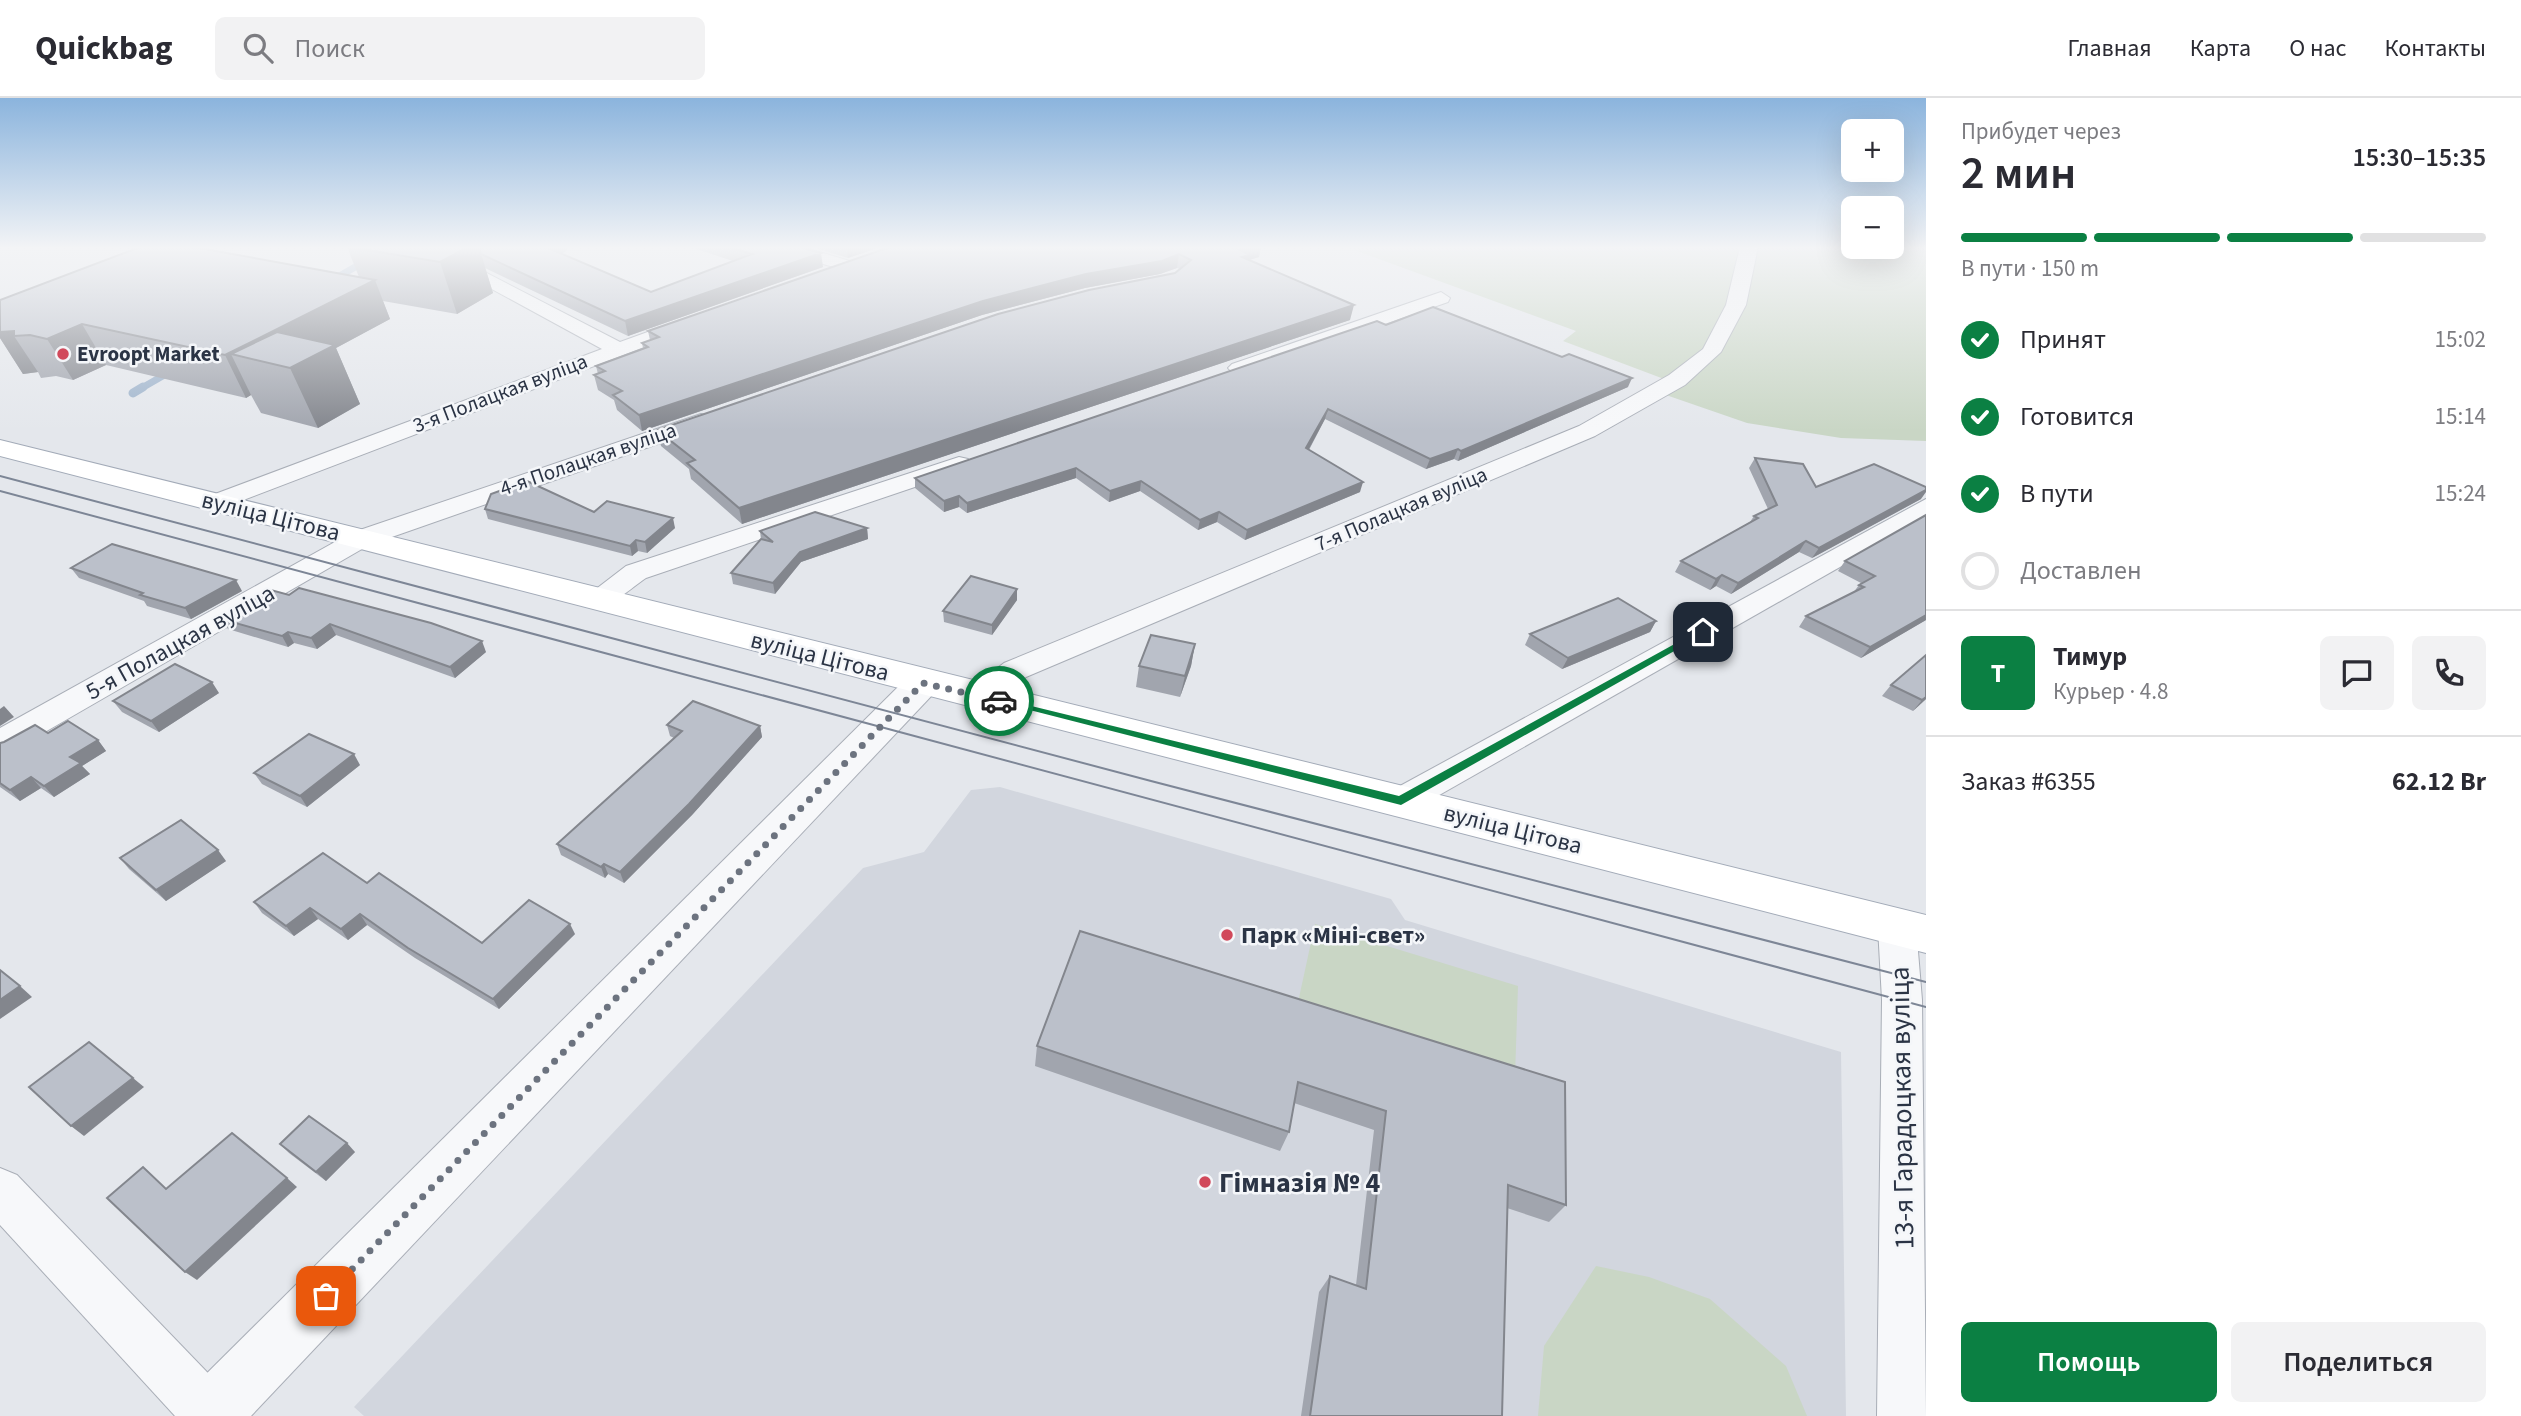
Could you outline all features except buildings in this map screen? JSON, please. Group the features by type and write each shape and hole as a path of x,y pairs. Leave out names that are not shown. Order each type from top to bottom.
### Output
{"main road":[{"name":"вуліца Цітова","path":"0,448 923,683 1911,930"}],"street":[{"path":"541,309 617,349"},
{"path":"1216,376 1411,309"},
{"name":"7-я Полацкая вуліца","path":"980,697 1015,670 1587,431 1677,380 1711,352 1734,309"},
{"name":"3-я Полацкая вуліца","path":"216,502 706,317"},
{"name":"4-я Полацкая вуліца","path":"360,539 728,412"},
{"path":"597,599 636,572 979,457"},
{"path":"1401,801 1926,507"},
{"name":"5-я Полацкая вуліца","path":"0,743 360,539"},
{"path":"0,1191 210,1415 923,683"},
{"name":"13-я Гарадоцкая вуліца","path":"1904,1416 1902,1000 1911,930"}],"shaded area":[{"name":"Гімназія № 4","path":"1000,787 1391,899 1405,920 1841,1052 1846,1416 364,1416 354,1407 863,868 924,852 971,790"}],"green space":[{"path":"1514,309 1926,309 1926,441 1841,438 1747,423 1666,395 1680,385 1563,341 1576,331"},
{"path":"1315,924 1518,986 1515,1077 1297,1007"},
{"path":"1596,1266 1649,1277 1710,1299 1786,1366 1807,1416 1538,1416 1544,1346"}],"waterway":[{"path":"140,389 173,370"},
{"path":"133,393 143,387"}],"tram line":[{"path":"0,476 1151,781 1926,982"},
{"path":"0,491 1926,1007"}],"way so far":[{"path":"326,1296 923,683 999,701"}],"place":[{"name":"Evroopt Market","path":"63,354"},
{"name":"Парк «Міні-свет»","path":"1227,935"},
{"name":"Гімназія № 4","path":"1205,1182"}],"route":[{"path":"999,701 1401,801 1703,632"}]}
